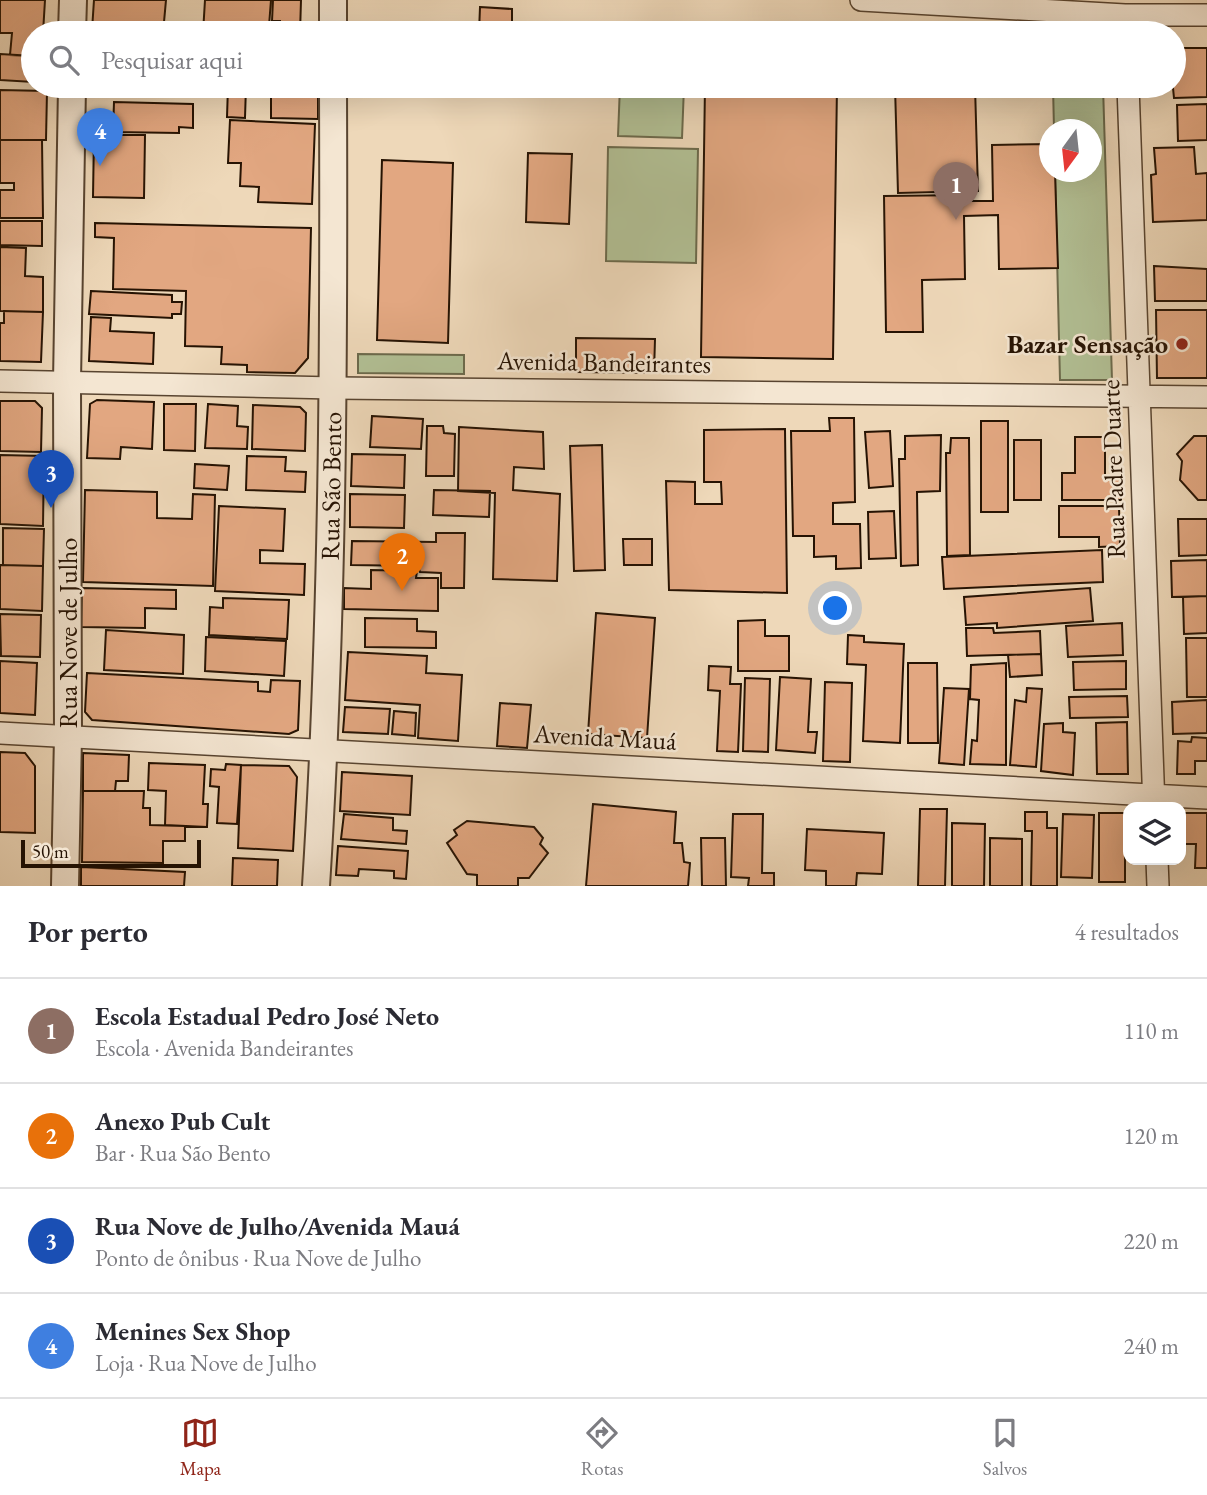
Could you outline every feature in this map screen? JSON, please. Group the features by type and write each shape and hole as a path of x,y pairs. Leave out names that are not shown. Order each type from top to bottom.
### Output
{"street":[{"path":"72,21 73,0"},
{"path":"333,0 333,21"},
{"path":"861,0 1125,16 1207,15"},
{"name":"Rua Nove de Julho","path":"65,886 68,736 67,382 72,98"},
{"name":"Rua São Bento","path":"316,886 325,750 334,388 333,98"},
{"name":"Rua Padre Duarte","path":"1128,98 1154,801"},
{"name":"Avenida Bandeirantes","path":"0,381 334,388 1207,397"},
{"name":"Avenida Mauá","path":"0,733 325,750 1154,801 1207,798"},
{"path":"1157,865 1158,886"}],"green space":[{"path":"620,98 684,98 682,138 618,136"},
{"path":"1053,98 1103,98 1112,380 1060,380 1055,182 1102,182 1102,119 1054,119"},
{"path":"608,147 698,149 696,263 606,261"},
{"path":"358,354 464,355 464,374 358,373"}],"building":[{"path":"0,0 45,0 44,21 21,21 21,55 10,55 12,33 0,33"},
{"path":"94,0 166,0 164,21 93,21"},
{"path":"205,0 271,0 269,21 204,21"},
{"path":"273,0 301,0 300,21 272,21"},
{"path":"480,7 512,9 512,21 479,21"},
{"path":"1186,48 1207,48 1207,97 1186,98"},
{"path":"0,54 21,55 21,81 0,80"},
{"path":"0,90 21,90 21,98 47,98 46,140 0,140"},
{"path":"228,98 246,98 245,118 227,117"},
{"path":"271,98 318,98 318,119 271,118"},
{"path":"705,98 837,98 833,359 701,357"},
{"path":"895,98 975,98 978,191 898,193"},
{"path":"114,102 193,104 193,128 179,127 179,133 113,132"},
{"path":"1207,104 1207,140 1178,141 1177,105"},
{"path":"230,120 315,124 312,204 258,202 259,187 240,186 241,163 228,163"},
{"path":"94,135 145,135 144,198 93,197"},
{"path":"0,140 42,140 43,218 0,218 0,190 14,190 14,183 0,183"},
{"path":"1039,144 1039,182 1055,182 1058,268 999,269 998,215 964,216 965,279 922,280 923,332 886,332 884,196 966,195 966,201 993,201 992,145"},
{"path":"1194,147 1196,174 1207,173 1207,220 1153,222 1151,175 1156,174 1154,148"},
{"path":"528,153 572,154 569,224 526,222"},
{"path":"382,160 453,163 448,343 377,340"},
{"path":"0,221 42,221 42,246 0,245"},
{"path":"95,223 311,228 308,358 295,373 247,372 247,365 221,364 222,347 185,346 186,291 113,289 114,238 95,237"},
{"path":"0,247 26,248 25,276 43,277 43,312 0,311"},
{"path":"1154,266 1207,269 1207,301 1155,301"},
{"path":"91,291 172,295 172,302 182,302 181,314 172,314 172,318 89,314"},
{"name":"Bazar Sensação","path":"1156,310 1207,310 1207,378 1157,378"},
{"path":"4,311 43,312 41,362 0,361 0,323 4,323"},
{"path":"91,317 111,318 110,331 154,333 153,364 89,361"},
{"path":"576,338 655,339 654,373 576,372"},
{"path":"97,400 154,402 152,449 121,447 120,459 87,458 90,404"},
{"path":"0,401 35,401 42,408 41,452 0,451"},
{"path":"164,404 196,404 195,451 164,450"},
{"path":"208,404 238,406 237,426 248,427 247,449 205,448"},
{"path":"253,405 300,407 306,413 305,451 252,449"},
{"path":"372,416 423,419 421,449 370,447"},
{"path":"829,418 854,418 855,502 833,503 833,524 860,524 861,568 836,569 836,556 814,557 814,536 793,536 791,431 830,431"},
{"path":"981,421 1008,421 1008,512 981,512"},
{"path":"427,426 443,426 444,433 455,434 454,476 426,476"},
{"path":"459,427 543,432 544,469 514,467 513,490 560,494 557,581 493,579 495,493 458,491"},
{"path":"785,429 787,593 669,590 666,481 695,482 695,504 722,504 721,482 704,482 704,430"},
{"path":"890,431 893,486 869,488 865,432"},
{"path":"941,435 940,491 917,492 918,565 901,566 899,459 905,459 905,436"},
{"path":"1194,436 1207,436 1207,500 1198,500 1180,480 1182,461 1177,454"},
{"path":"1075,437 1105,437 1105,476 1121,475 1121,500 1062,500 1062,473 1075,473"},
{"path":"951,438 969,438 970,555 947,556 946,453 950,453"},
{"path":"1014,440 1041,440 1041,500 1014,500"},
{"path":"602,445 605,570 574,571 570,446"},
{"path":"352,454 405,455 404,488 351,486"},
{"path":"0,455 44,456 43,526 0,524"},
{"path":"247,456 286,457 285,471 306,472 305,492 246,490"},
{"path":"195,464 229,466 227,490 194,488"},
{"path":"85,490 157,492 157,518 192,519 193,494 215,495 213,586 83,582"},
{"path":"434,490 490,491 489,517 433,515"},
{"path":"350,494 405,495 404,528 350,527"},
{"path":"219,506 285,509 283,551 260,550 260,563 305,564 304,595 215,591"},
{"path":"1059,506 1119,506 1120,546 1099,547 1099,537 1059,537"},
{"path":"894,511 896,558 869,559 868,512"},
{"path":"1178,519 1207,519 1207,555 1179,556"},
{"path":"3,528 44,529 43,566 3,565"},
{"path":"436,533 465,533 464,588 441,588 441,573 420,572 418,566 351,565 352,541 436,542"},
{"path":"623,539 652,539 652,565 624,565"},
{"path":"1102,550 1103,582 944,589 942,557"},
{"path":"1207,560 1207,596 1172,597 1171,561"},
{"path":"0,565 43,566 42,611 0,609"},
{"path":"371,570 417,571 416,578 438,578 438,611 344,609 344,588 371,589"},
{"path":"82,588 176,590 176,609 145,608 145,628 81,627"},
{"path":"1090,588 1093,621 997,628 997,623 966,625 964,597"},
{"path":"1207,596 1207,633 1184,634 1183,597"},
{"path":"223,598 289,600 287,639 209,635 210,607 223,608"},
{"path":"596,613 655,618 647,738 588,734"},
{"path":"0,614 41,615 40,657 1,656"},
{"path":"365,618 417,619 417,631 436,632 436,648 365,647"},
{"path":"765,620 765,636 789,636 789,671 738,671 738,621"},
{"path":"1122,623 1123,655 1068,657 1066,626"},
{"path":"966,628 993,628 994,633 1040,631 1041,654 967,656"},
{"path":"106,630 184,635 183,674 104,670"},
{"path":"848,635 864,636 864,642 904,644 900,743 863,741 866,665 847,664"},
{"path":"206,637 286,641 284,676 205,671"},
{"path":"1186,638 1207,638 1207,697 1187,697"},
{"path":"348,652 427,656 426,673 462,675 458,741 418,738 420,705 345,700"},
{"path":"1041,654 1042,675 1010,677 1008,655"},
{"path":"0,661 37,663 35,715 0,713"},
{"path":"1126,661 1126,689 1074,690 1073,662"},
{"path":"908,663 937,663 938,743 908,743"},
{"path":"1006,663 1006,765 970,764 972,740 977,741 979,700 970,699 971,665"},
{"path":"709,666 731,667 730,684 741,684 738,752 717,751 720,691 708,690"},
{"path":"87,673 258,682 258,691 270,692 271,680 300,681 298,730 289,734 92,720 85,712"},
{"path":"780,677 811,679 808,732 817,732 815,753 776,750"},
{"path":"745,678 770,679 768,752 743,751"},
{"path":"825,682 852,683 850,762 823,761"},
{"path":"944,688 969,689 964,765 939,763"},
{"path":"1027,688 1042,689 1036,767 1010,765 1015,700 1026,702"},
{"path":"1127,696 1128,717 1070,718 1069,697"},
{"path":"1207,700 1207,733 1173,734 1172,702"},
{"path":"500,703 531,705 527,748 497,746"},
{"path":"345,707 390,709 388,734 343,732"},
{"path":"394,711 416,713 415,736 392,734"},
{"path":"1127,722 1128,774 1097,774 1096,723"},
{"path":"1063,723 1063,732 1075,733 1073,775 1041,771 1044,724"},
{"path":"1192,737 1207,738 1207,761 1195,761 1195,774 1177,774 1178,741 1191,742"},
{"path":"0,752 25,753 35,766 35,833 0,832"},
{"path":"83,753 129,755 128,781 116,781 115,791 83,791"},
{"path":"149,763 205,765 203,804 208,804 207,827 165,825 166,791 148,790"},
{"path":"226,764 241,765 237,824 217,823 219,787 210,786 211,769 225,770"},
{"path":"241,765 289,766 297,777 293,851 238,848"},
{"path":"342,772 412,776 410,815 340,811"},
{"path":"83,791 144,791 143,808 150,808 150,825 185,826 185,841 163,841 163,863 82,862"},
{"path":"593,804 676,812 674,843 682,843 684,862 690,863 688,886 586,886"},
{"path":"920,809 947,809 945,886 918,886"},
{"path":"1025,812 1047,812 1047,828 1057,828 1057,886 1031,886 1032,831 1025,831"},
{"path":"1099,813 1123,813 1125,882 1099,882"},
{"path":"1186,813 1207,813 1207,868 1195,868 1196,844 1186,844"},
{"path":"344,814 393,818 393,830 407,831 406,844 341,839"},
{"path":"733,814 763,814 762,873 774,873 774,886 748,886 749,878 731,877"},
{"path":"1063,814 1094,815 1092,878 1061,877"},
{"path":"467,821 534,827 543,838 540,844 548,853 529,878 518,878 518,886 477,886 477,875 467,874 447,843 457,835 454,830"},
{"path":"952,823 985,824 984,886 952,886"},
{"path":"807,829 884,833 882,874 857,873 856,886 826,886 826,871 805,870"},
{"path":"701,838 725,838 726,886 702,886"},
{"path":"990,838 1022,839 1022,886 990,886"},
{"path":"338,846 408,851 406,879 394,878 394,871 359,869 358,876 336,875"},
{"path":"233,858 278,860 277,886 232,886"},
{"path":"81,867 185,872 184,886 81,886"}],"place":[{"name":"Menines Sex Shop","path":"100,166"},
{"name":"Escola Estadual Pedro José Neto","path":"956,220"},
{"name":"Bazar Sensação","path":"1182,344"},
{"name":"Rua Nove de Julho/Avenida Mauá","path":"51,508"},
{"name":"Anexo Pub Cult","path":"402,591"}]}
